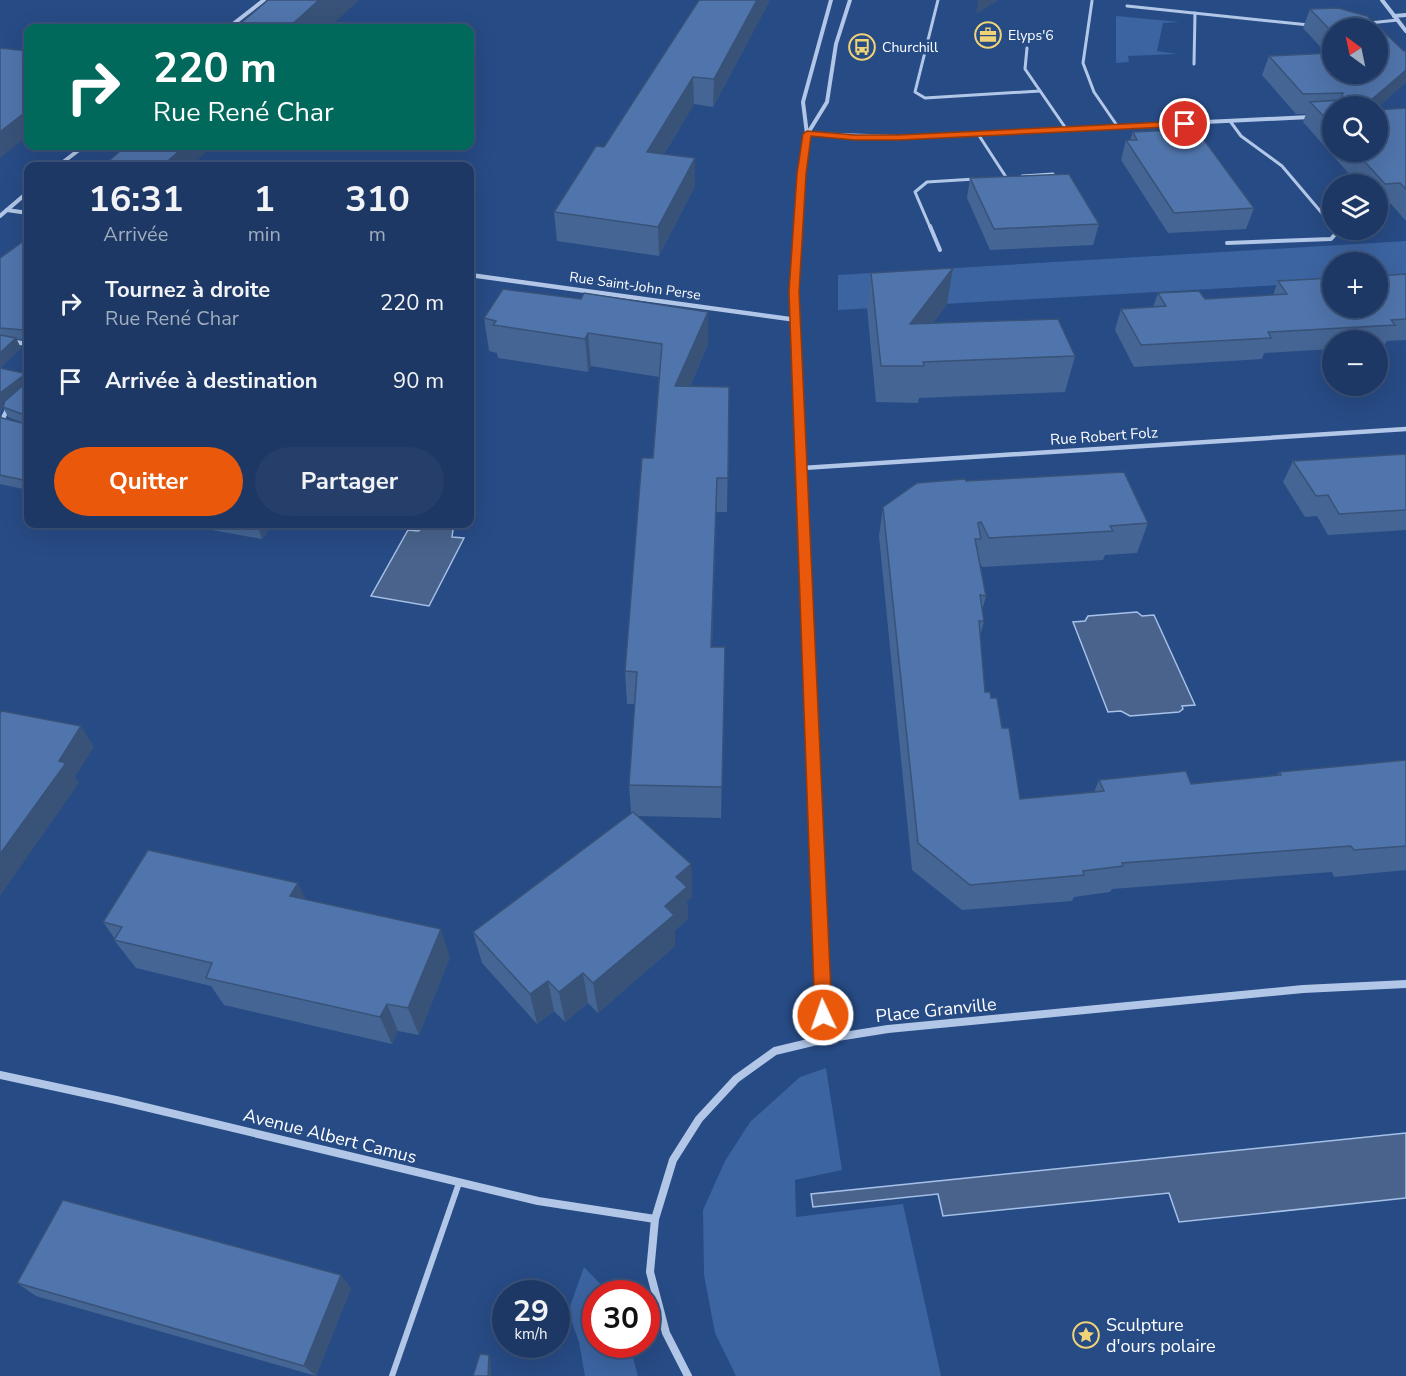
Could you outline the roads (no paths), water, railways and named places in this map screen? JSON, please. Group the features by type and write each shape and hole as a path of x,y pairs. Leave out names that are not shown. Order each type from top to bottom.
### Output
{"street":[{"path":"233,24 264,0"},
{"path":"825,1039 797,320 794,292 807,134 803,102 831,0"},
{"path":"807,134 827,102 836,44 850,0"},
{"path":"1383,0 1406,31"},
{"path":"1394,16 1406,15"},
{"path":"807,134 855,138 978,134 1321,117"},
{"path":"63,162 79,150"},
{"path":"0,216 24,195"},
{"path":"7,210 24,212"},
{"name":"Rue Saint-John Perse","path":"474,276 797,320"},
{"path":"0,340 24,343"},
{"path":"13,402 6,408 3,418 9,424 19,426"},
{"name":"Rue Robert Folz","path":"803,468 1406,429"},
{"name":"Place Granville","path":"688,1376 666,1333 650,1272 655,1219 673,1160 699,1119 736,1079 775,1051 825,1039 888,1029 1291,990 1406,984"},
{"name":"Avenue Albert Camus","path":"0,1075 116,1100 538,1201 655,1219"}],"lane":[{"path":"938,0 915,92 925,98 1040,91"},
{"path":"1092,1 1083,63 1094,92 1118,127"},
{"path":"1127,6 1317,24"},
{"path":"1194,64 1195,13"},
{"path":"1388,21 1398,20"},
{"path":"1027,48 1024,69 1067,130"},
{"path":"1230,121 1241,136 1282,166 1322,213"},
{"path":"978,134 1006,177"},
{"path":"995,178 1053,174"},
{"path":"940,250 915,192 927,182 983,178"},
{"path":"1227,243 1322,240"},
{"path":"392,1376 459,1183"}],"place":[{"name":"Elyps'6","path":"988,35"},
{"name":"Churchill","path":"862,47"},
{"name":"Sculpture d'ours polaire","path":"1086,1335"}]}
